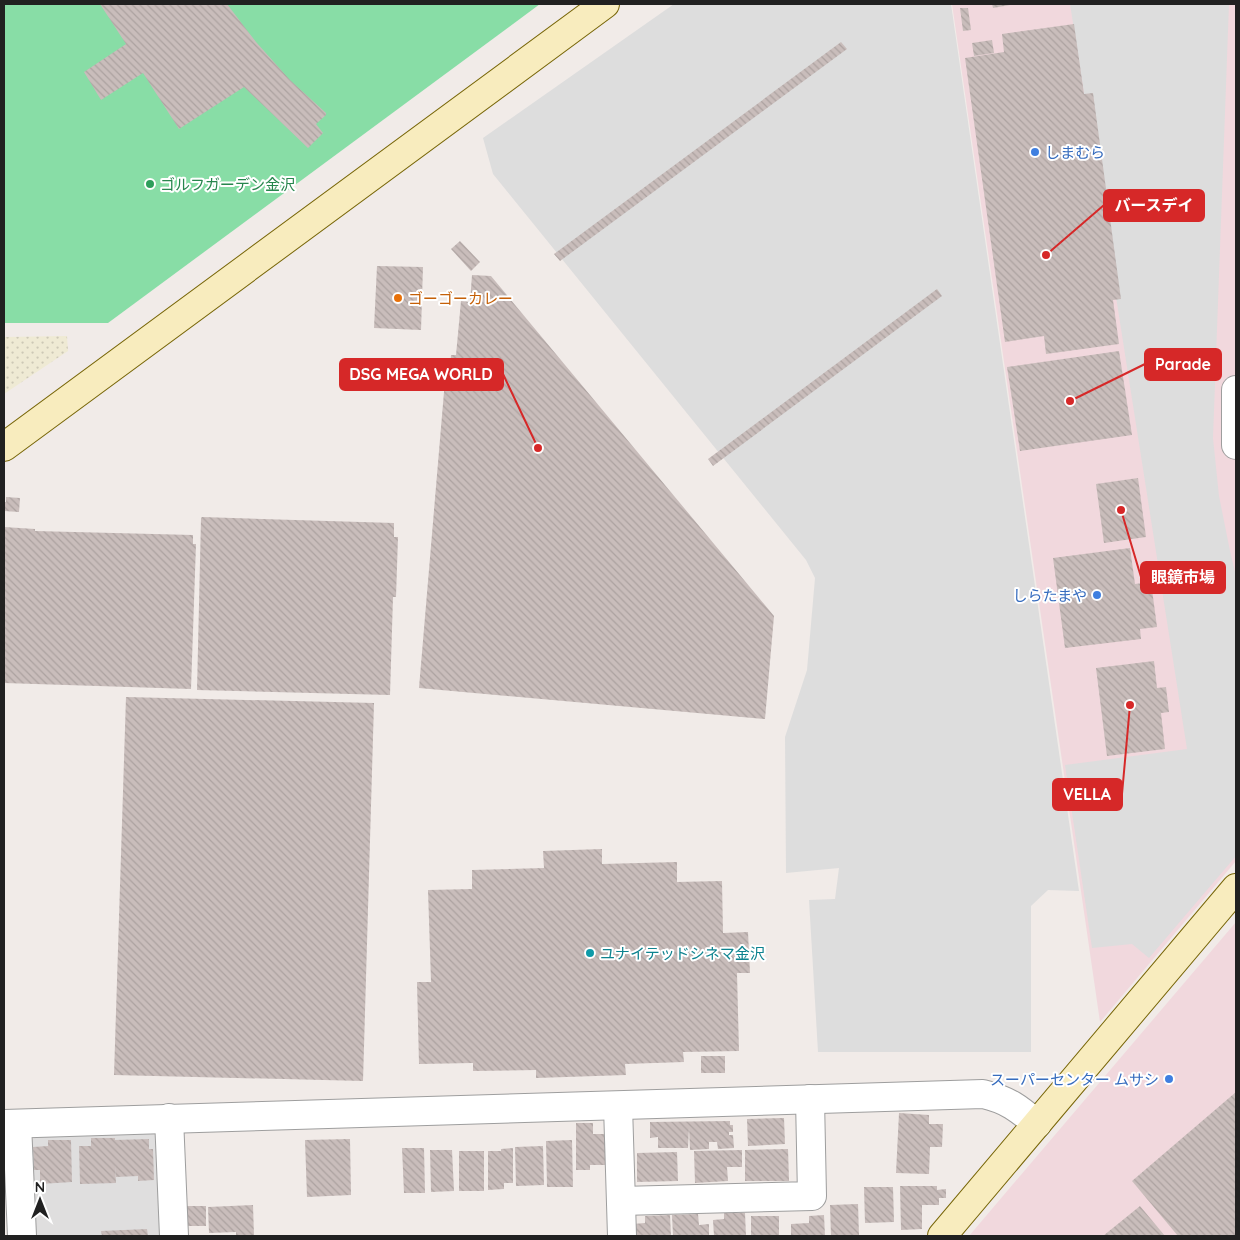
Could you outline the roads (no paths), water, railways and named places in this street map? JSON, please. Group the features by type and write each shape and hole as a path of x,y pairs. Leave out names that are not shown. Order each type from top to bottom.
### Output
{"street":[{"path":"4,448 605,4"},
{"path":"1236,390 1236,445"},
{"path":"942,1236 1236,888"},
{"path":"22,1236 10,1124 983,1094 1001,1098 1015,1106 1037,1124"},
{"path":"621,1201 812,1196 810,1099"},
{"path":"618,1106 622,1236"},
{"path":"169,1118 174,1236"}],"place":[{"name":"しまむら","path":"1035,152"},
{"name":"ゴルフガーデン金沢","path":"150,184"},
{"name":"バースデイ","path":"1046,255"},
{"name":"ゴーゴーカレー","path":"398,298"},
{"name":"Parade","path":"1070,401"},
{"name":"DSG MEGA WORLD","path":"538,448"},
{"name":"眼鏡市場","path":"1121,510"},
{"name":"しらたまや","path":"1097,595"},
{"name":"VELLA","path":"1130,705"},
{"name":"ユナイテッドシネマ金沢","path":"590,953"},
{"name":"スーパーセンター ムサシ","path":"1169,1079"}]}
